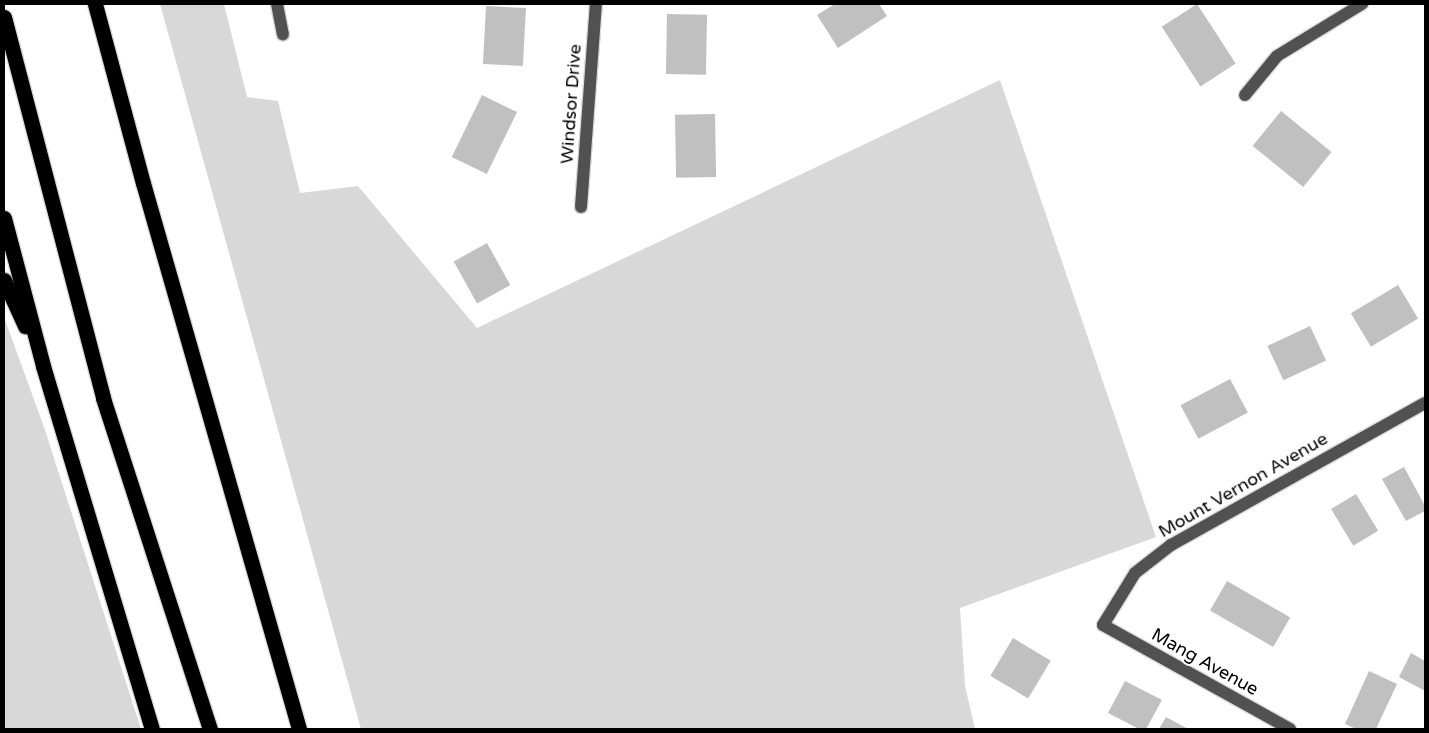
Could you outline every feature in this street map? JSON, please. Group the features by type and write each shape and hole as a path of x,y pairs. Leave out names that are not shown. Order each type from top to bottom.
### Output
{"highway":[{"path":"95,4 143,183 299,729"},
{"path":"4,17 103,398 210,729"},
{"path":"4,218 43,366 152,729"},
{"path":"4,280 43,366"}],"street":[{"path":"277,4 283,34"},
{"name":"Windsor Drive","path":"581,207 596,4"},
{"path":"1245,95 1277,56 1362,4"},
{"name":"Mount Vernon Avenue","path":"1103,625 1135,573 1170,545 1425,402"},
{"name":"Mang Avenue","path":"1103,625 1290,729"}],"shaded area":[{"path":"160,4 224,4 247,97 278,101 300,193 358,186 477,328 1000,80 1156,537 960,608 965,686 975,729 361,729"},
{"path":"4,317 44,427 141,729 4,729"}],"building":[{"path":"835,4 879,4 887,16 838,48 817,15"},
{"path":"1197,4 1236,64 1200,86 1162,27"},
{"path":"486,6 526,8 523,66 483,64"},
{"path":"667,14 707,15 706,75 666,74"},
{"path":"482,95 517,112 487,174 452,157"},
{"path":"1281,111 1332,152 1303,187 1253,146"},
{"path":"715,114 716,177 676,178 675,115"},
{"path":"487,243 510,285 477,303 454,261"},
{"path":"1398,285 1418,318 1371,347 1351,313"},
{"path":"1310,326 1326,360 1283,380 1267,346"},
{"path":"1230,379 1248,413 1198,439 1181,405"},
{"path":"1404,467 1425,506 1425,511 1406,521 1382,479"},
{"path":"1356,494 1378,531 1353,546 1331,509"},
{"path":"1227,581 1290,618 1273,647 1210,610"},
{"path":"1013,638 1051,661 1028,698 990,676"},
{"path":"1411,653 1425,661 1425,691 1399,677"},
{"path":"1369,671 1397,684 1376,729 1356,729 1345,724"},
{"path":"1125,681 1162,700 1146,729 1139,729 1108,713"},
{"path":"1166,717 1188,729 1159,729"}]}
